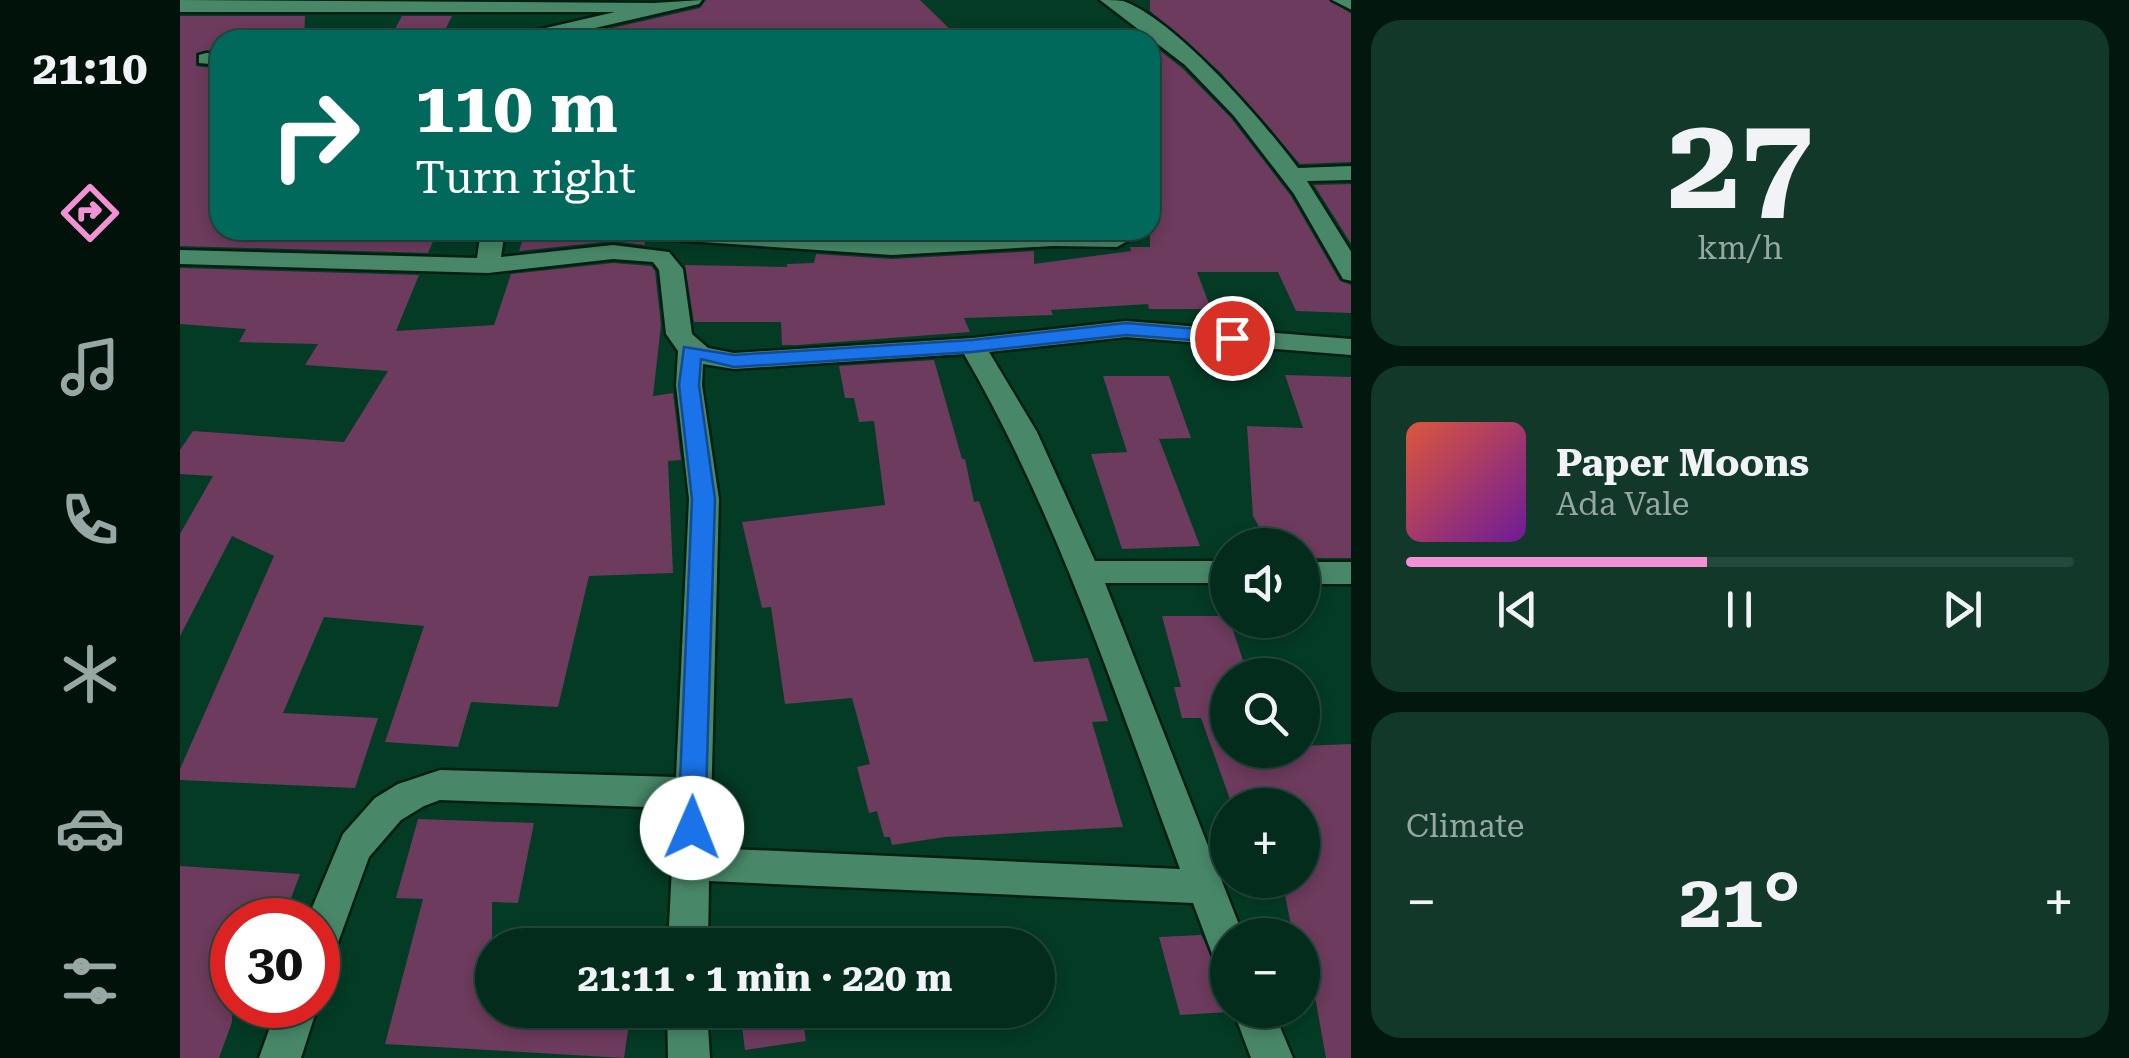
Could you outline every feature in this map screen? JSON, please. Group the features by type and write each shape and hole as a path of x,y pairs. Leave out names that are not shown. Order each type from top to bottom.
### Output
{"street":[{"path":"564,30 635,23 656,10 693,0"},
{"path":"1109,0 1153,30"},
{"path":"180,6 515,1 656,10"},
{"path":"1160,35 1267,142 1292,174 1351,272"},
{"path":"1292,174 1351,173"},
{"path":"488,266 492,240"},
{"path":"180,257 488,266 613,252 652,240"},
{"path":"655,240 661,257 671,269 679,334 691,351 689,385 704,499 689,928"},
{"path":"681,240 892,248 1036,240"},
{"path":"691,351 734,361 972,346 1126,329 1351,348"},
{"path":"972,346 1023,432 1085,572 1217,918"},
{"path":"1085,572 1210,572"},
{"path":"1320,572 1351,573"},
{"path":"334,898 348,856 372,819 413,792 440,784 692,793"},
{"path":"691,864 1204,887"},
{"path":"280,1058 290,1028"},
{"path":"688,1028 689,1058"},
{"path":"1260,1028 1272,1058"}],"building":[{"path":"706,0 920,0 951,30 604,30 700,8"},
{"path":"1150,0 1329,0 1351,13 1351,162 1300,164 1220,72 1150,11"},
{"path":"180,16 305,16 304,30 210,30 210,51 196,53 196,66 210,68 210,240 434,240 428,253 180,246"},
{"path":"402,16 452,16 445,30 394,30"},
{"path":"1160,51 1231,118 1291,196 1340,281 1351,285 1351,313 1296,311 1278,272 1197,272 1211,309 1149,309 1148,304 1051,310 1053,315 964,318 970,332 782,345 781,322 694,322 685,265 787,267 814,263 816,254 892,259 1034,251 1034,264 1150,247 1150,240 1160,240"},
{"path":"1351,184 1351,243 1314,185"},
{"path":"523,240 645,240 645,245 613,241 519,251"},
{"path":"613,263 651,266 655,271 661,325 653,396 673,393 681,460 668,461 673,573 589,576 558,707 471,702 458,747 385,742 424,626 324,617 283,713 378,718 355,788 180,780 180,769 274,556 232,536 180,636 180,534 213,476 180,474 180,450 193,431 344,442 388,371 305,365 318,344 239,342 246,329 180,324 180,268 419,275 396,331 494,325 511,274"},
{"path":"934,360 974,502 979,501 1034,662 1088,658 1108,721 1092,722 1123,827 945,837 892,845 890,837 884,837 877,811 869,813 857,767 870,764 852,698 785,704 771,607 762,608 742,522 885,505 874,421 859,422 854,398 845,398 839,366"},
{"path":"1285,375 1351,377 1351,558 1320,558 1320,528 1260,528 1253,516 1247,426 1303,428"},
{"path":"1103,376 1169,376 1191,438 1159,439 1200,546 1122,549 1091,454 1127,452"},
{"path":"1162,616 1210,616 1210,638 1235,638 1242,658 1210,658 1210,743 1201,718 1182,718 1174,687 1181,687"},
{"path":"1351,744 1351,1058 1326,1058 1320,1024 1320,918 1290,918 1286,898 1320,898 1320,788 1226,788 1219,768 1320,768 1320,745"},
{"path":"418,819 534,823 518,903 492,902 492,928 475,928 475,1028 628,1028 624,1058 385,1044 423,899 396,898"},
{"path":"180,866 300,874 291,898 210,898 210,1028 230,1028 219,1058 180,1058"},
{"path":"1201,935 1210,953 1210,1013 1180,1015 1159,937"},
{"path":"742,1028 804,1028 806,1041 745,1050"}],"route":[{"path":"692,828 704,499 689,385 691,351 734,361 972,346 1126,329 1232,338"}]}
